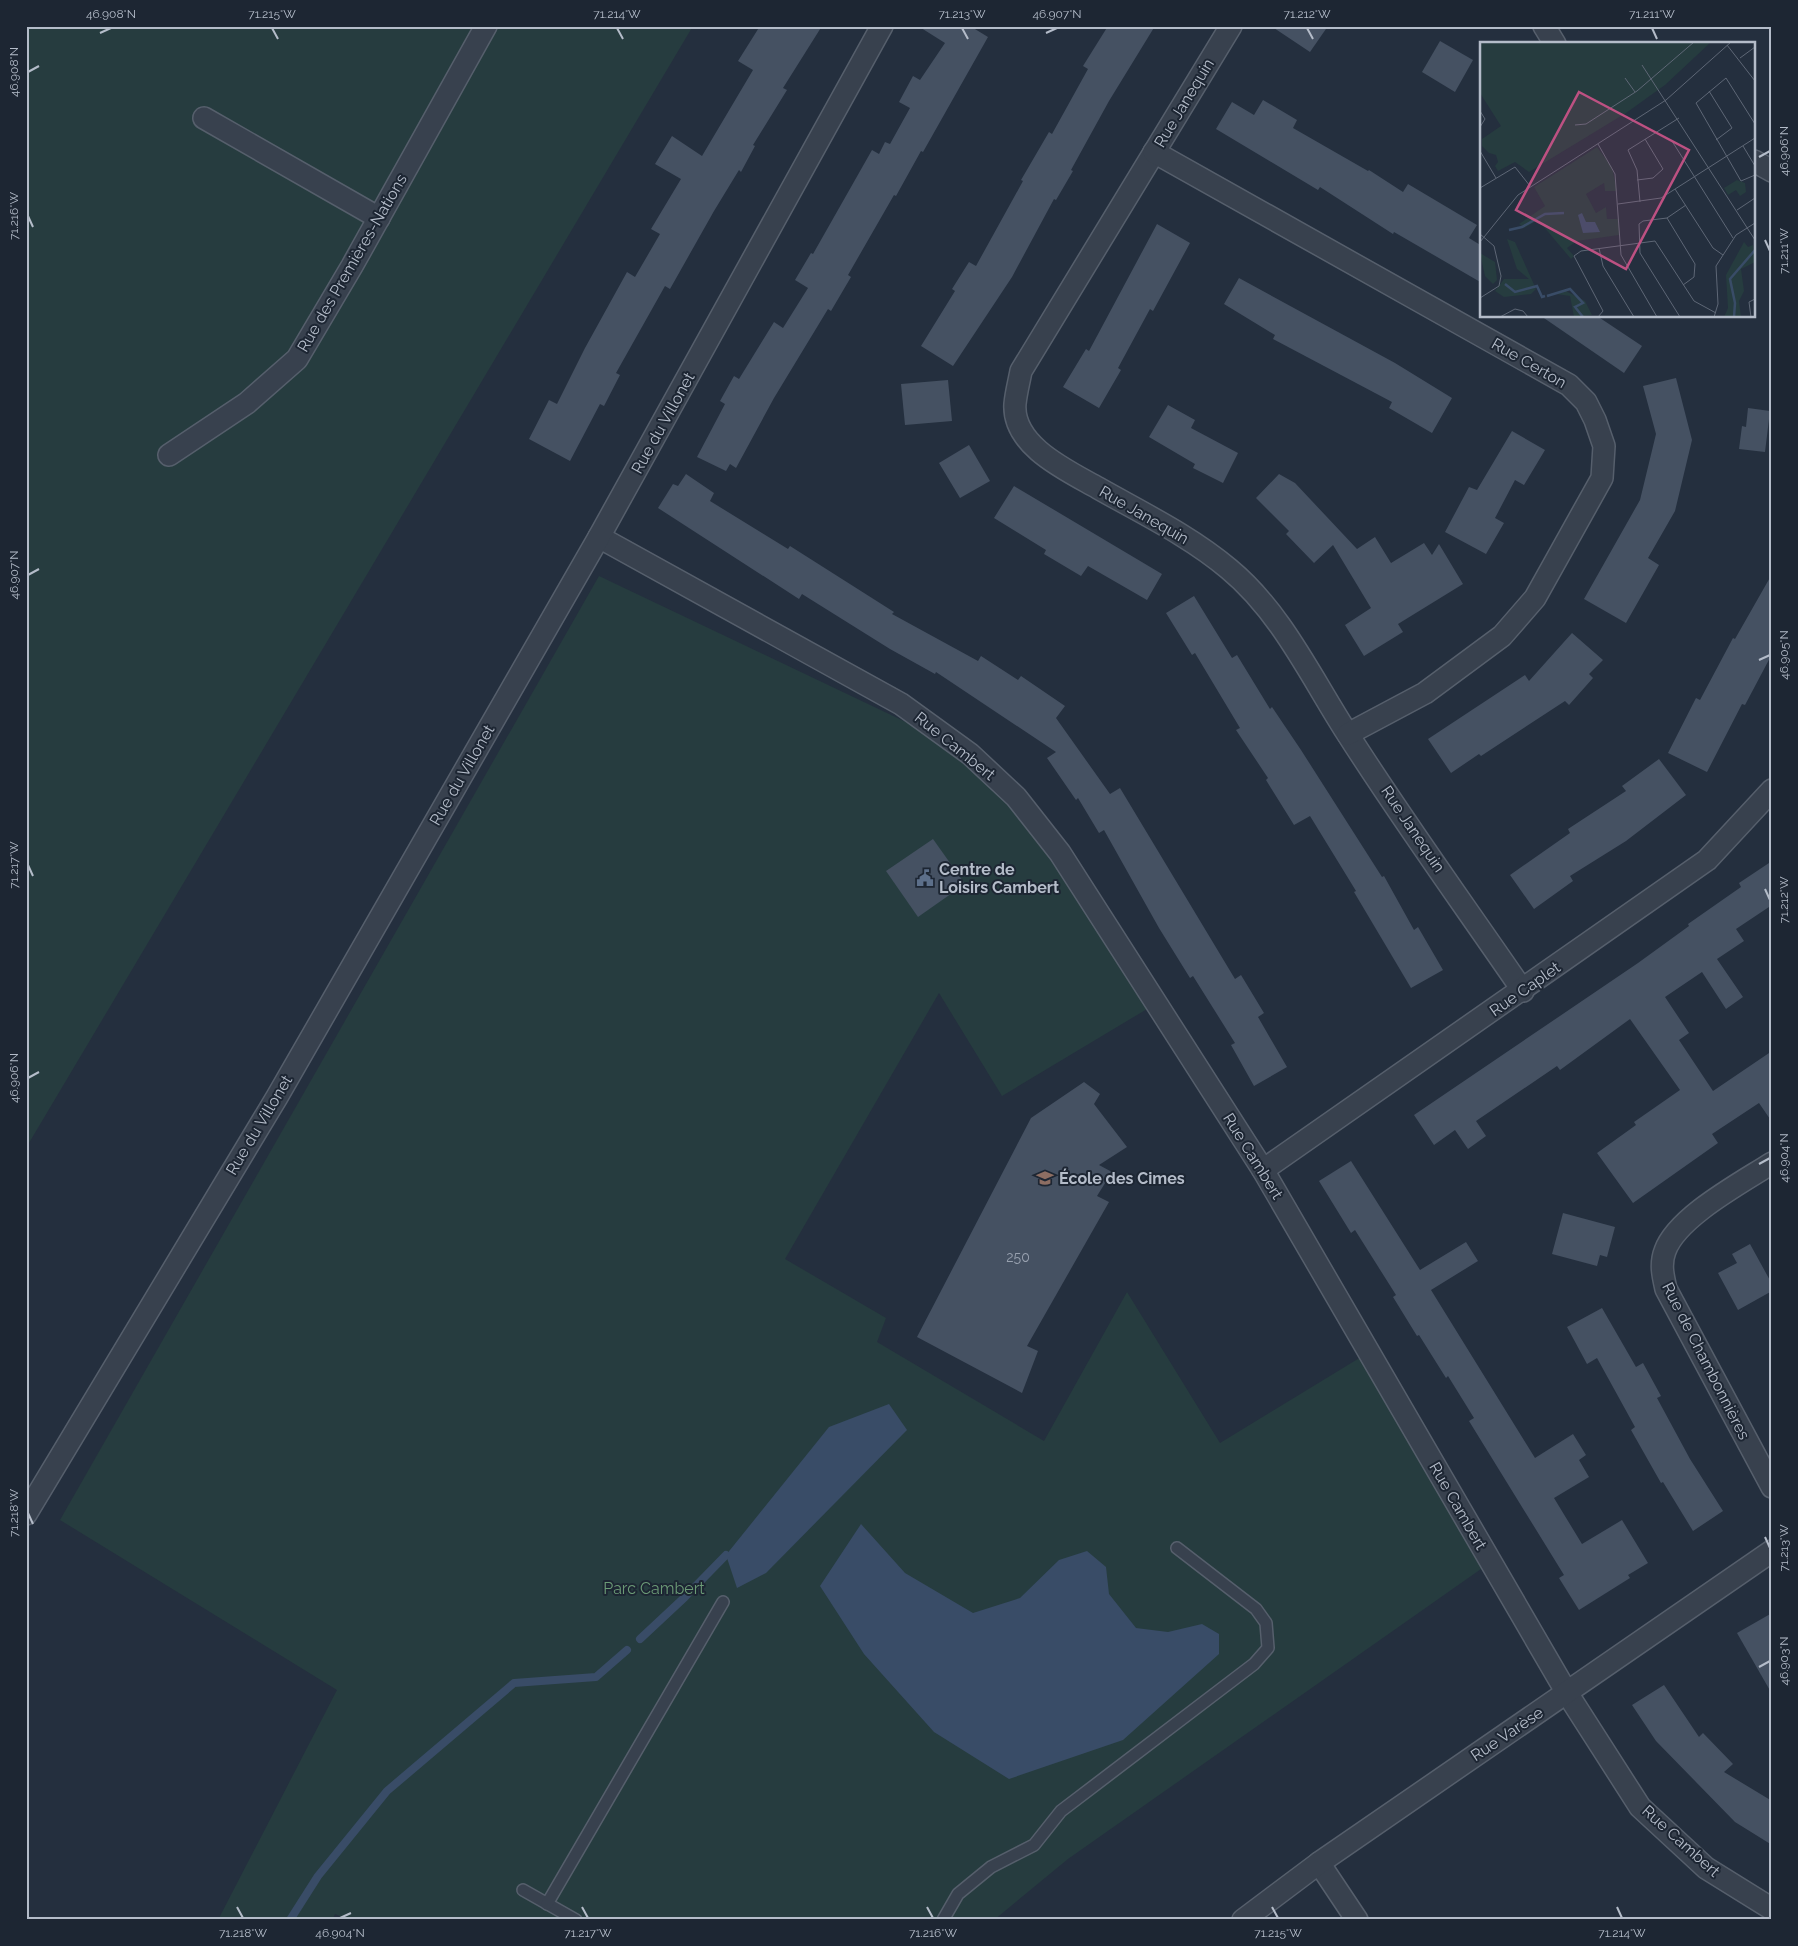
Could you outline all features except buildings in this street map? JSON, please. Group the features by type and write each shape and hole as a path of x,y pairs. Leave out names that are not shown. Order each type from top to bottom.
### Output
{"street":[{"name":"Rue des Premières-Nations","path":"169,454 247,403 297,358 379,218 486,26"},
{"name":"Rue du Villonet","path":"26,1514 277,1097 598,537 882,26"},
{"name":"Rue Janequin","path":"1231,26 1021,371 1015,406 1022,431 1036,450 1186,538 1229,569 1265,606 1290,640 1348,734 1523,991"},
{"path":"1544,26 1553,42"},
{"path":"204,118 379,218"},
{"name":"Rue Certon","path":"1154,152 1569,384 1586,402 1596,420 1604,446 1602,478 1536,598 1502,636 1433,688 1348,734"},
{"path":"1756,162 1772,171"},
{"name":"Rue Cambert","path":"598,537 901,704 970,754 1009,791 1060,854 1263,1170 1566,1693 1640,1807 1706,1868 1772,1909"},
{"name":"Rue Caplet","path":"1263,1170 1523,991 1707,860 1772,790"},
{"name":"Rue de Chambonnières","path":"1772,1163 1693,1216 1674,1234 1664,1252 1661,1269 1666,1289 1772,1487"},
{"name":"Rue Varèse","path":"1243,1920 1319,1863 1772,1551"},
{"path":"1319,1863 1357,1920"}],"lane":[{"path":"943,1920 958,1894 991,1867 1034,1845 1061,1812 1254,1664 1268,1648 1266,1623 1256,1609 1177,1548"},
{"path":"548,1904 723,1602"},
{"path":"524,1890 576,1920"}],"green space":[{"path":"26,26 693,26 26,1148"},
{"name":"Parc Cambert","path":"599,576 931,734 1003,790 1063,866 1152,1006 1002,1096 939,993 785,1259 886,1318 877,1342 1044,1441 1127,1292 1220,1443 1366,1354 1491,1562 1068,1859 994,1920 350,1920 335,1914 332,1920 218,1920 337,1690 60,1520"}],"water":[{"path":"889,1404 907,1430 766,1573 737,1588 726,1555 829,1427"},
{"path":"861,1524 905,1573 973,1613 1020,1598 1059,1560 1087,1551 1106,1567 1109,1594 1136,1628 1168,1632 1202,1624 1219,1634 1219,1654 1123,1740 1009,1779 934,1732 864,1654 820,1586"}],"waterway":[{"path":"640,1639 726,1555"},
{"path":"290,1920 318,1876 387,1791 514,1683 596,1677 627,1650"}],"place":[{"name":"Centre de Loisirs Cambert","path":"925,878"},
{"name":"École des Cimes","path":"1045,1178"}]}
